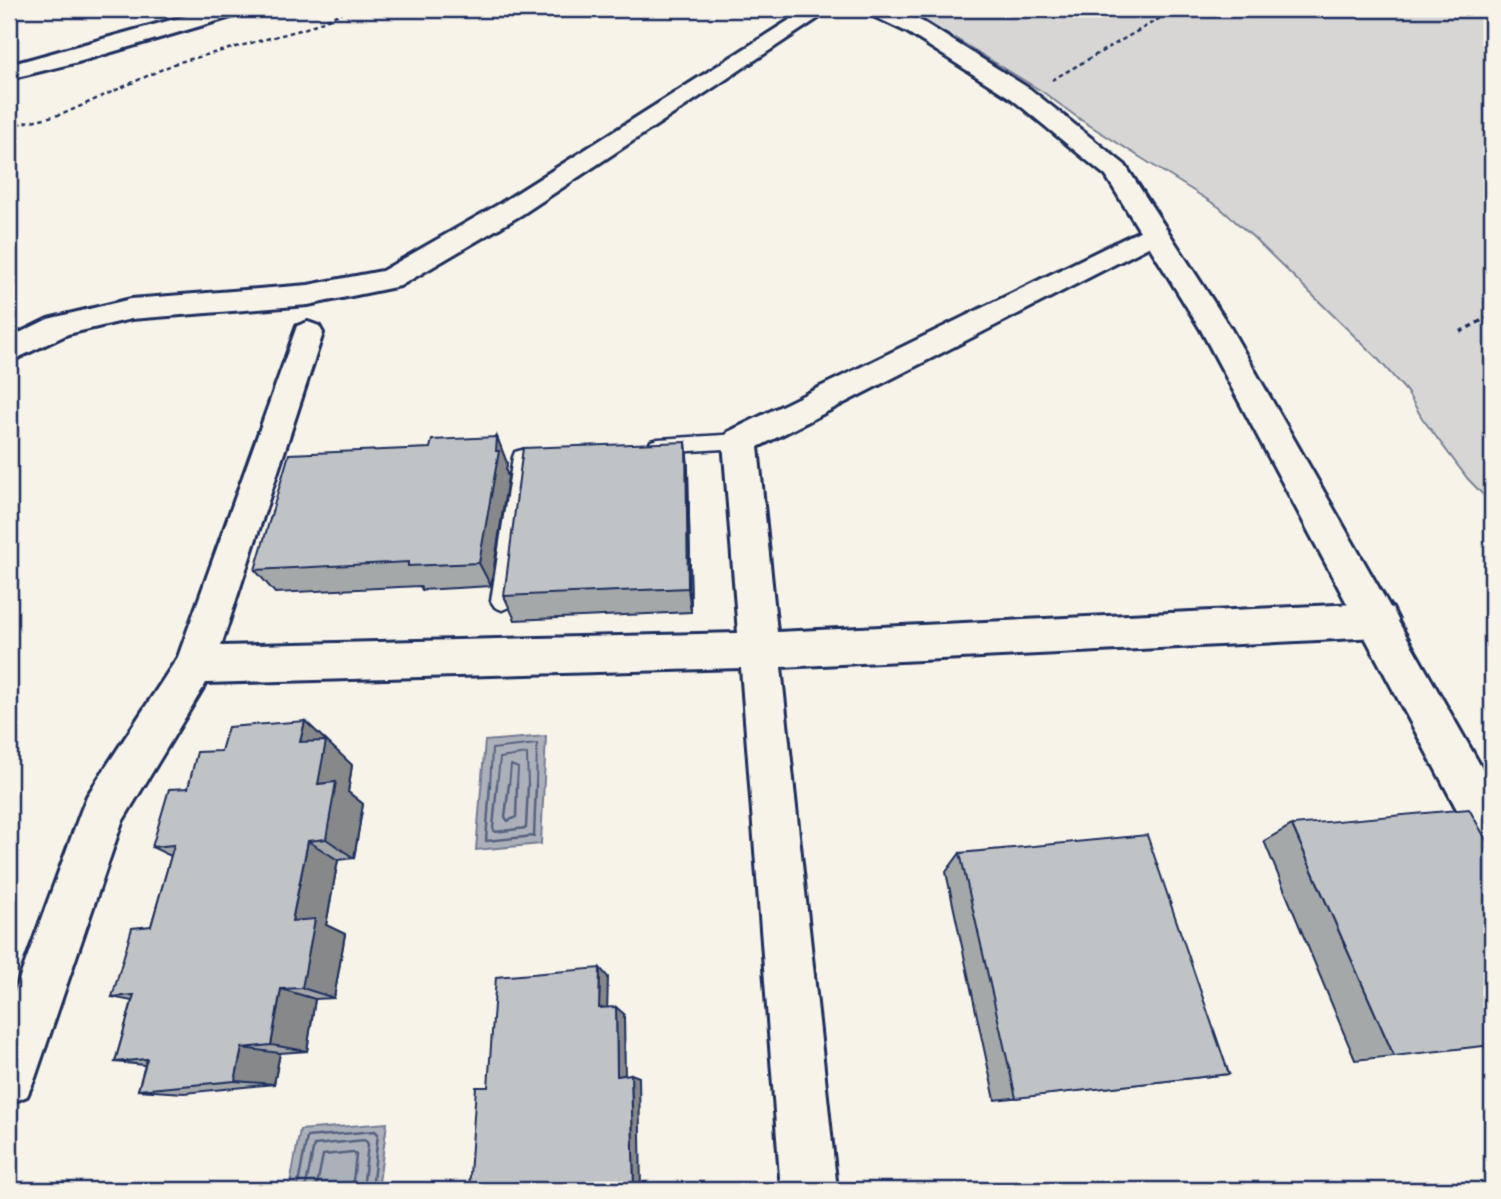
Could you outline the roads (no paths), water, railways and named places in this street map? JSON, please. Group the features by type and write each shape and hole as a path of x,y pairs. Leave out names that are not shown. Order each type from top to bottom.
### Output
{"main road":[{"path":"9,53 167,9"},
{"path":"9,72 233,9"},
{"path":"9,351 59,326 131,309 308,295 390,279 511,209 821,9"},
{"path":"877,9 915,27 1021,94 1116,171 1216,329 1492,829"},
{"path":"809,1190 740,441 1154,233"},
{"path":"9,1078 103,811 195,665 308,333"},
{"path":"195,665 760,649 1378,620"}],"lane":[{"path":"644,447 740,441"},
{"path":"502,601 522,456 536,455"}],"water":[{"path":"546,736 541,844 476,850 485,741"},
{"path":"387,1123 378,1190 289,1190 300,1130"}]}
